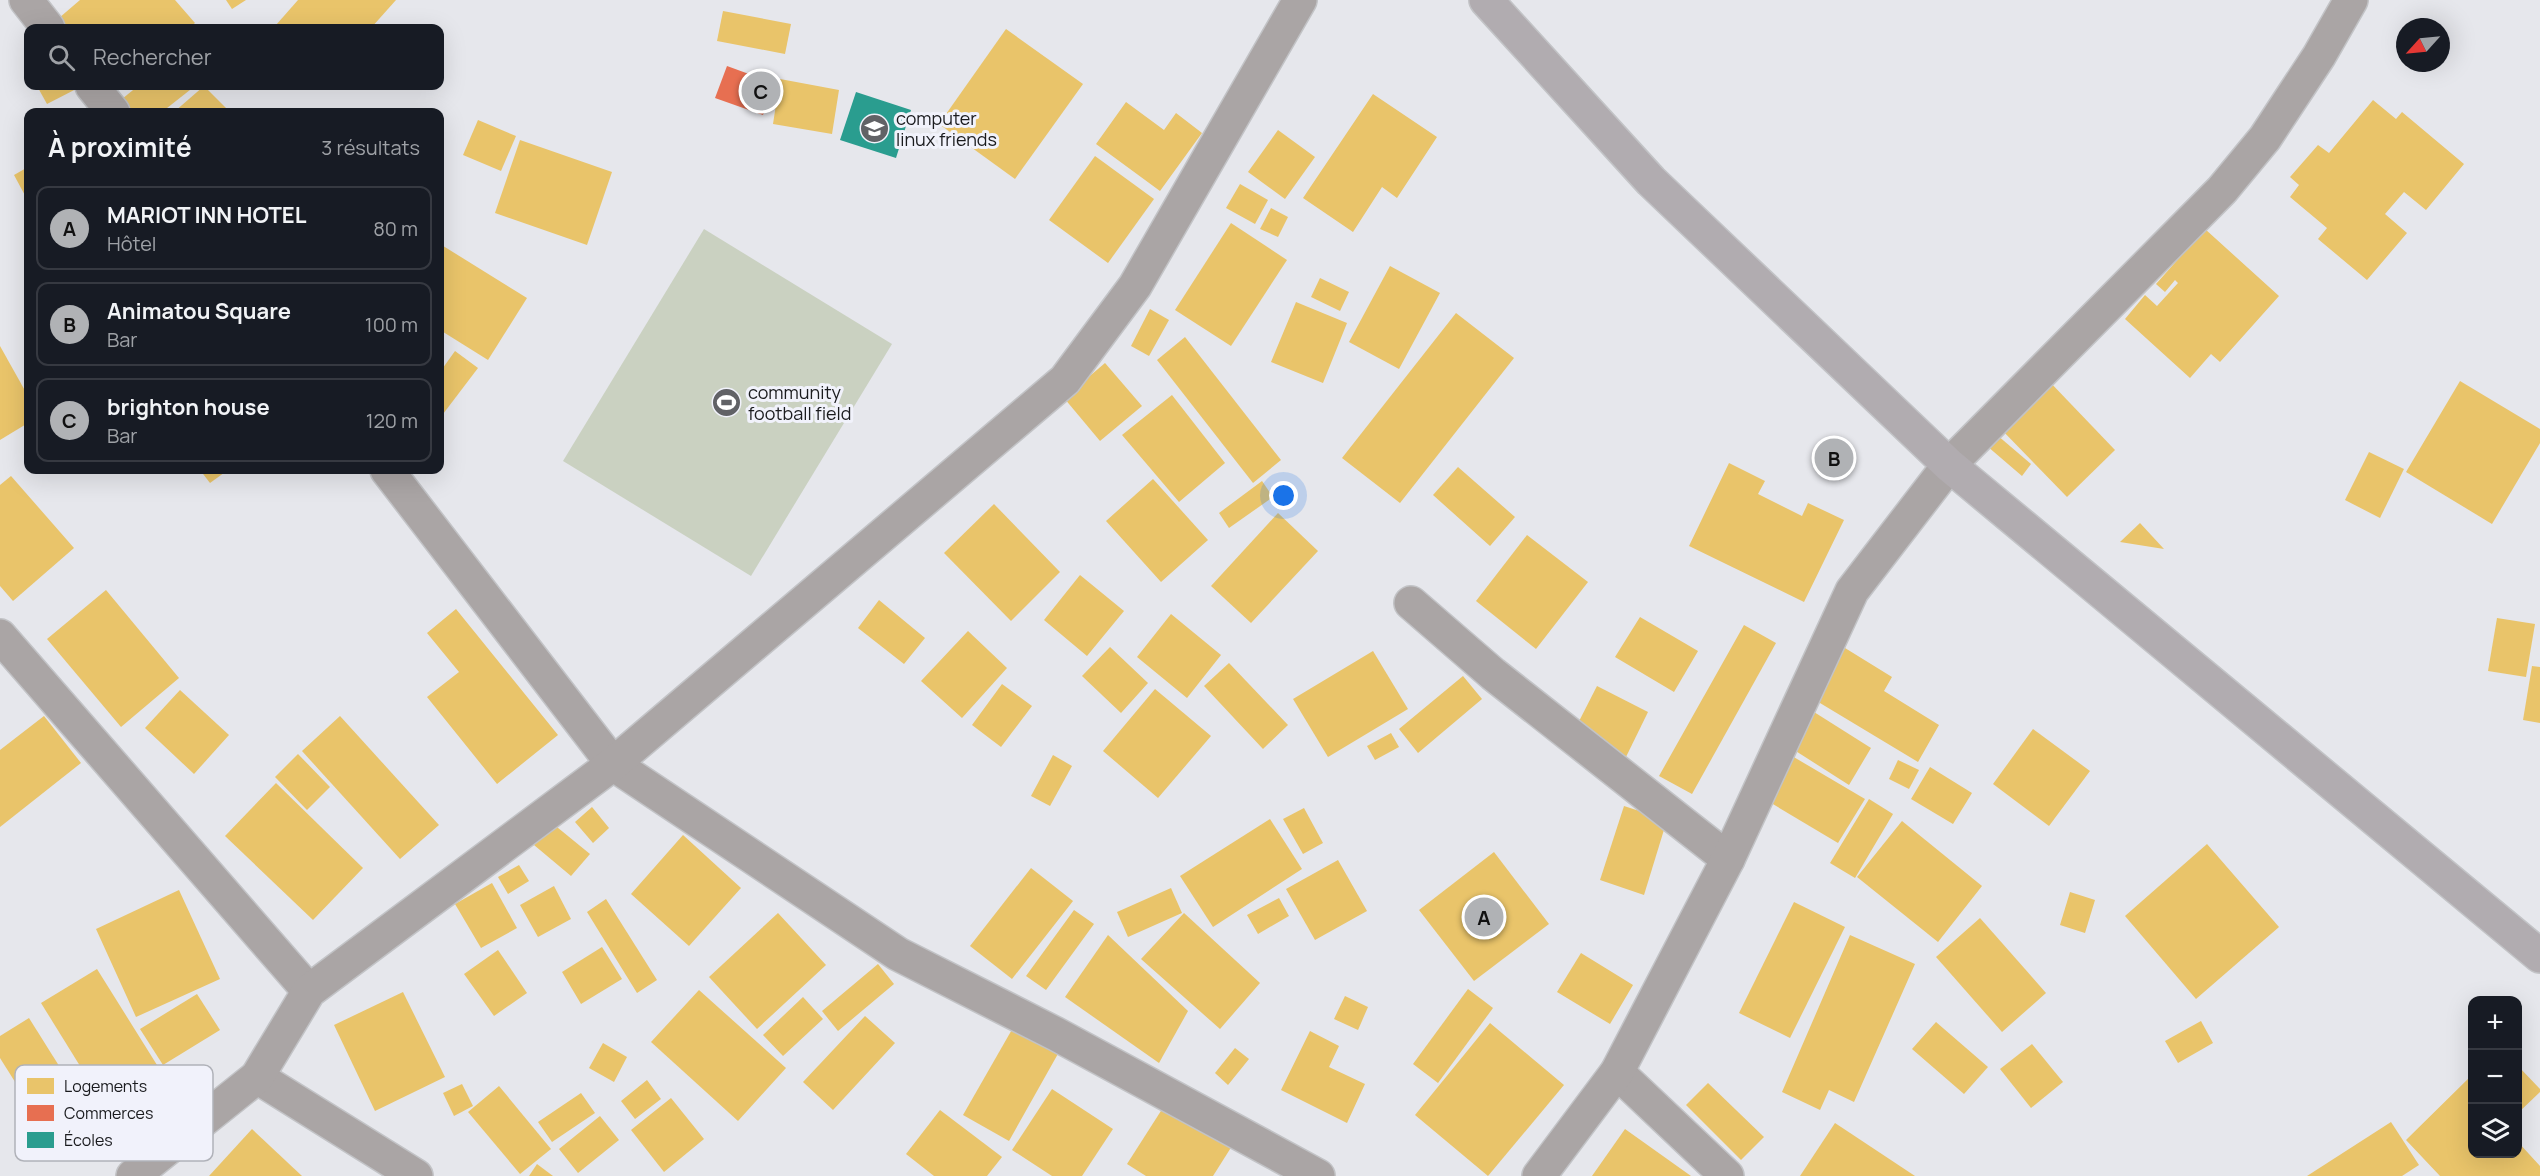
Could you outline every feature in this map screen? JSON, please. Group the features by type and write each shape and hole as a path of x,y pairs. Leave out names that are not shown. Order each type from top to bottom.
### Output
{"highway":[{"path":"1486,0 1651,181 1949,465 2540,956"}],"street":[{"path":"26,0 45,24"},
{"path":"213,1112 257,1077 309,991 613,764 1065,380 1135,286 1300,0"},
{"path":"1539,1176 1617,1072 1728,859 1852,591 1949,465 2222,190 2265,138 2319,56 2351,0"},
{"path":"95,90 110,108"},
{"path":"390,474 613,764 898,954 1056,1034 1318,1176"},
{"path":"1411,603 1493,674 1728,859"},
{"path":"0,636 309,991"},
{"path":"1617,1072 1727,1176"},
{"path":"257,1077 416,1176"},
{"path":"134,1176 153,1161"}],"green space":[{"name":"community football field","path":"704,229 892,344 751,576 563,461"}],"building: Logements":[{"path":"80,0 175,0 195,23 64,24 59,18"},
{"path":"226,0 246,0 232,9"},
{"path":"298,0 396,0 375,24 277,24"},
{"path":"723,11 791,24 785,54 717,41"},
{"path":"1006,29 1083,84 1015,179 939,124"},
{"path":"780,79 839,90 832,134 773,124"},
{"path":"39,90 74,90 47,104"},
{"path":"133,90 190,90 167,108 130,108 122,99"},
{"path":"199,90 208,90 226,108 179,108"},
{"path":"1373,94 1437,137 1397,198 1382,187 1353,232 1303,198"},
{"path":"2373,100 2396,119 2402,112 2464,164 2426,210 2404,192 2385,214 2407,233 2367,280 2318,239 2327,228 2290,197 2299,185 2290,177 2318,145 2329,153"},
{"path":"1126,102 1164,130 1176,113 1202,133 1160,191 1096,144"},
{"path":"478,120 516,136 501,171 463,155"},
{"path":"1278,130 1315,157 1285,199 1248,172"},
{"path":"520,140 612,172 587,245 495,213"},
{"path":"1095,156 1154,199 1108,263 1049,220"},
{"path":"24,169 24,194 14,175"},
{"path":"1240,184 1268,200 1255,224 1226,208"},
{"path":"1271,208 1288,217 1278,237 1260,229"},
{"path":"1231,223 1287,260 1231,346 1175,310"},
{"path":"2205,229 2279,296 2220,362 2211,354 2190,378 2125,319 2145,295 2157,306 2178,283 2175,280 2165,292 2156,284"},
{"path":"444,246 527,298 488,360 444,332"},
{"path":"1390,266 1440,293 1399,369 1349,342"},
{"path":"1320,278 1349,292 1340,311 1311,297"},
{"path":"1296,302 1347,323 1323,383 1271,362"},
{"path":"1150,309 1169,320 1149,356 1131,346"},
{"path":"1456,313 1514,358 1400,503 1342,458"},
{"path":"1185,337 1281,460 1253,483 1157,360"},
{"path":"0,346 24,389 24,425 0,440"},
{"path":"455,351 478,368 444,413 444,366"},
{"path":"1105,363 1142,406 1100,441 1064,398"},
{"path":"2047,379 2115,450 2067,497 1998,426"},
{"path":"2460,381 2540,429 2540,443 2492,524 2406,472"},
{"path":"1172,395 1225,463 1179,502 1122,435"},
{"path":"1997,435 2031,464 2022,476 1987,446"},
{"path":"2369,452 2404,469 2380,518 2345,500"},
{"path":"1729,463 1765,481 1758,494 1802,516 1808,503 1844,520 1804,602 1689,546"},
{"path":"1458,467 1515,517 1490,546 1433,495"},
{"path":"203,474 222,474 210,483"},
{"path":"11,476 74,548 13,601 0,586 0,485"},
{"path":"1153,479 1208,540 1161,582 1106,521"},
{"path":"1262,481 1273,497 1229,528 1219,513"},
{"path":"994,504 1060,572 1011,621 944,553"},
{"path":"1278,513 1318,551 1251,623 1211,586"},
{"path":"2140,523 2164,549 2120,542"},
{"path":"1527,535 1588,582 1536,649 1476,601"},
{"path":"1080,575 1124,611 1087,656 1044,620"},
{"path":"106,590 179,678 121,727 47,639"},
{"path":"879,600 925,638 904,664 858,628"},
{"path":"456,609 558,735 497,784 427,697 459,672 427,633"},
{"path":"1171,614 1221,655 1187,698 1137,657"},
{"path":"1640,617 1698,651 1674,692 1615,657"},
{"path":"2497,618 2535,624 2526,677 2488,671"},
{"path":"1744,625 1776,643 1692,794 1659,776"},
{"path":"968,631 1007,668 962,718 921,681"},
{"path":"1110,647 1148,683 1121,713 1082,676"},
{"path":"1845,648 1892,677 1884,691 1939,725 1918,762 1815,700"},
{"path":"1373,651 1408,709 1328,757 1293,699"},
{"path":"1229,663 1288,725 1263,749 1204,686"},
{"path":"2532,666 2540,667 2540,723 2523,720"},
{"path":"1463,676 1482,699 1418,753 1399,729"},
{"path":"1002,684 1032,706 1001,747 972,725"},
{"path":"1597,686 1648,712 1625,759 1573,733"},
{"path":"1155,689 1211,736 1158,798 1103,751"},
{"path":"180,690 229,735 194,774 145,728"},
{"path":"1814,712 1871,748 1849,785 1791,748"},
{"path":"44,716 81,763 0,827 0,750"},
{"path":"340,716 439,825 400,859 302,751"},
{"path":"2033,729 2090,771 2049,826 1993,784"},
{"path":"1391,733 1399,747 1375,760 1367,746"},
{"path":"298,754 330,787 307,810 275,777"},
{"path":"1053,755 1072,766 1050,806 1031,796"},
{"path":"1792,756 1865,799 1838,843 1766,800"},
{"path":"1898,760 1919,770 1909,789 1889,779"},
{"path":"1930,767 1972,793 1953,824 1911,799"},
{"path":"276,783 363,868 313,920 225,836"},
{"path":"1869,799 1893,814 1855,878 1830,863"},
{"path":"1624,806 1667,820 1644,895 1600,880"},
{"path":"592,807 609,828 593,843 575,822"},
{"path":"1304,808 1323,843 1303,854 1283,819"},
{"path":"1270,819 1302,869 1213,927 1180,876"},
{"path":"1902,821 1982,886 1938,942 1857,877"},
{"path":"552,823 590,854 571,876 534,845"},
{"path":"683,835 741,888 689,946 631,894"},
{"path":"2207,844 2279,927 2196,999 2125,916"},
{"path":"1494,852 1549,924 1474,981 1419,910"},
{"path":"1338,860 1367,911 1315,940 1286,889"},
{"path":"519,865 529,881 508,894 498,877"},
{"path":"1031,868 1073,901 1012,979 970,946"},
{"path":"492,883 517,928 481,948 455,904"},
{"path":"554,886 571,919 538,937 520,905"},
{"path":"1171,888 1182,913 1128,937 1117,912"},
{"path":"179,890 220,979 136,1017 96,929"},
{"path":"2070,892 2095,900 2085,933 2060,925"},
{"path":"1279,898 1289,916 1258,934 1247,915"},
{"path":"606,899 657,980 637,993 587,912"},
{"path":"1794,902 1845,927 1790,1038 1739,1013"},
{"path":"1074,910 1094,924 1046,990 1026,976"},
{"path":"778,913 826,965 757,1029 709,977"},
{"path":"1184,913 1260,983 1220,1029 1141,959"},
{"path":"1980,918 2046,993 2002,1032 1936,957"},
{"path":"1108,935 1188,1011 1159,1063 1065,997"},
{"path":"1850,935 1915,964 1854,1102 1829,1090 1820,1110 1782,1092"},
{"path":"602,947 622,979 581,1004 562,972"},
{"path":"498,950 527,993 494,1016 464,974"},
{"path":"1581,953 1633,985 1610,1024 1557,992"},
{"path":"878,964 894,984 838,1031 822,1011"},
{"path":"97,969 157,1065 79,1065 41,1003"},
{"path":"1468,989 1493,1008 1438,1083 1413,1064"},
{"path":"699,990 786,1068 738,1121 651,1042"},
{"path":"403,992 445,1077 375,1111 334,1025"},
{"path":"197,994 220,1030 163,1065 140,1029"},
{"path":"1345,996 1368,1007 1358,1030 1334,1019"},
{"path":"803,997 823,1019 783,1056 763,1035"},
{"path":"865,1016 895,1043 833,1110 803,1082"},
{"path":"29,1018 58,1065 15,1065 15,1082 0,1058 0,1036"},
{"path":"2201,1021 2213,1043 2178,1063 2165,1041"},
{"path":"1936,1022 1988,1067 1964,1094 1912,1049"},
{"path":"1490,1023 1564,1085 1488,1176 1415,1115"},
{"path":"1014,1026 1059,1052 1009,1141 963,1115"},
{"path":"1310,1031 1339,1046 1329,1067 1365,1084 1347,1123 1281,1090"},
{"path":"603,1043 627,1057 614,1082 589,1068"},
{"path":"2032,1044 2063,1082 2031,1108 2000,1069"},
{"path":"1235,1048 1249,1059 1228,1085 1215,1073"},
{"path":"2522,1070 2540,1089 2540,1092 2522,1109"},
{"path":"2468,1079 2468,1158 2522,1158 2522,1146 2540,1166 2540,1176 2440,1176 2406,1140"},
{"path":"647,1080 661,1099 635,1119 621,1101"},
{"path":"1708,1083 1764,1137 1741,1160 1686,1105"},
{"path":"462,1084 473,1106 454,1116 443,1093"},
{"path":"499,1086 551,1149 520,1174 468,1112"},
{"path":"1052,1089 1113,1129 1082,1176 1052,1176 1012,1150"},
{"path":"581,1093 595,1113 552,1142 538,1122"},
{"path":"671,1098 704,1139 664,1172 631,1130"},
{"path":"1166,1103 1232,1146 1213,1176 1146,1176 1127,1164"},
{"path":"940,1110 1002,1157 987,1176 934,1176 906,1154"},
{"path":"600,1116 619,1140 578,1173 559,1149"},
{"path":"2391,1122 2419,1165 2402,1176 2307,1176"},
{"path":"1835,1123 1915,1176 1800,1176"},
{"path":"252,1129 302,1176 209,1176"},
{"path":"1625,1129 1691,1176 1592,1176"},
{"path":"537,1164 553,1176 529,1176"}],"building: Commerces":[{"path":"727,66 774,83 763,115 715,98"}],"building: Écoles":[{"path":"856,92 911,110 896,158 840,140"}],"place":[{"name":"brighton house","path":"761,91"},
{"name":"computer linux friends","path":"875,129"},
{"name":"community football field","path":"727,403"},
{"name":"Animatou Square","path":"1834,458"},
{"name":"MARIOT INN HOTEL","path":"1484,917"}]}
